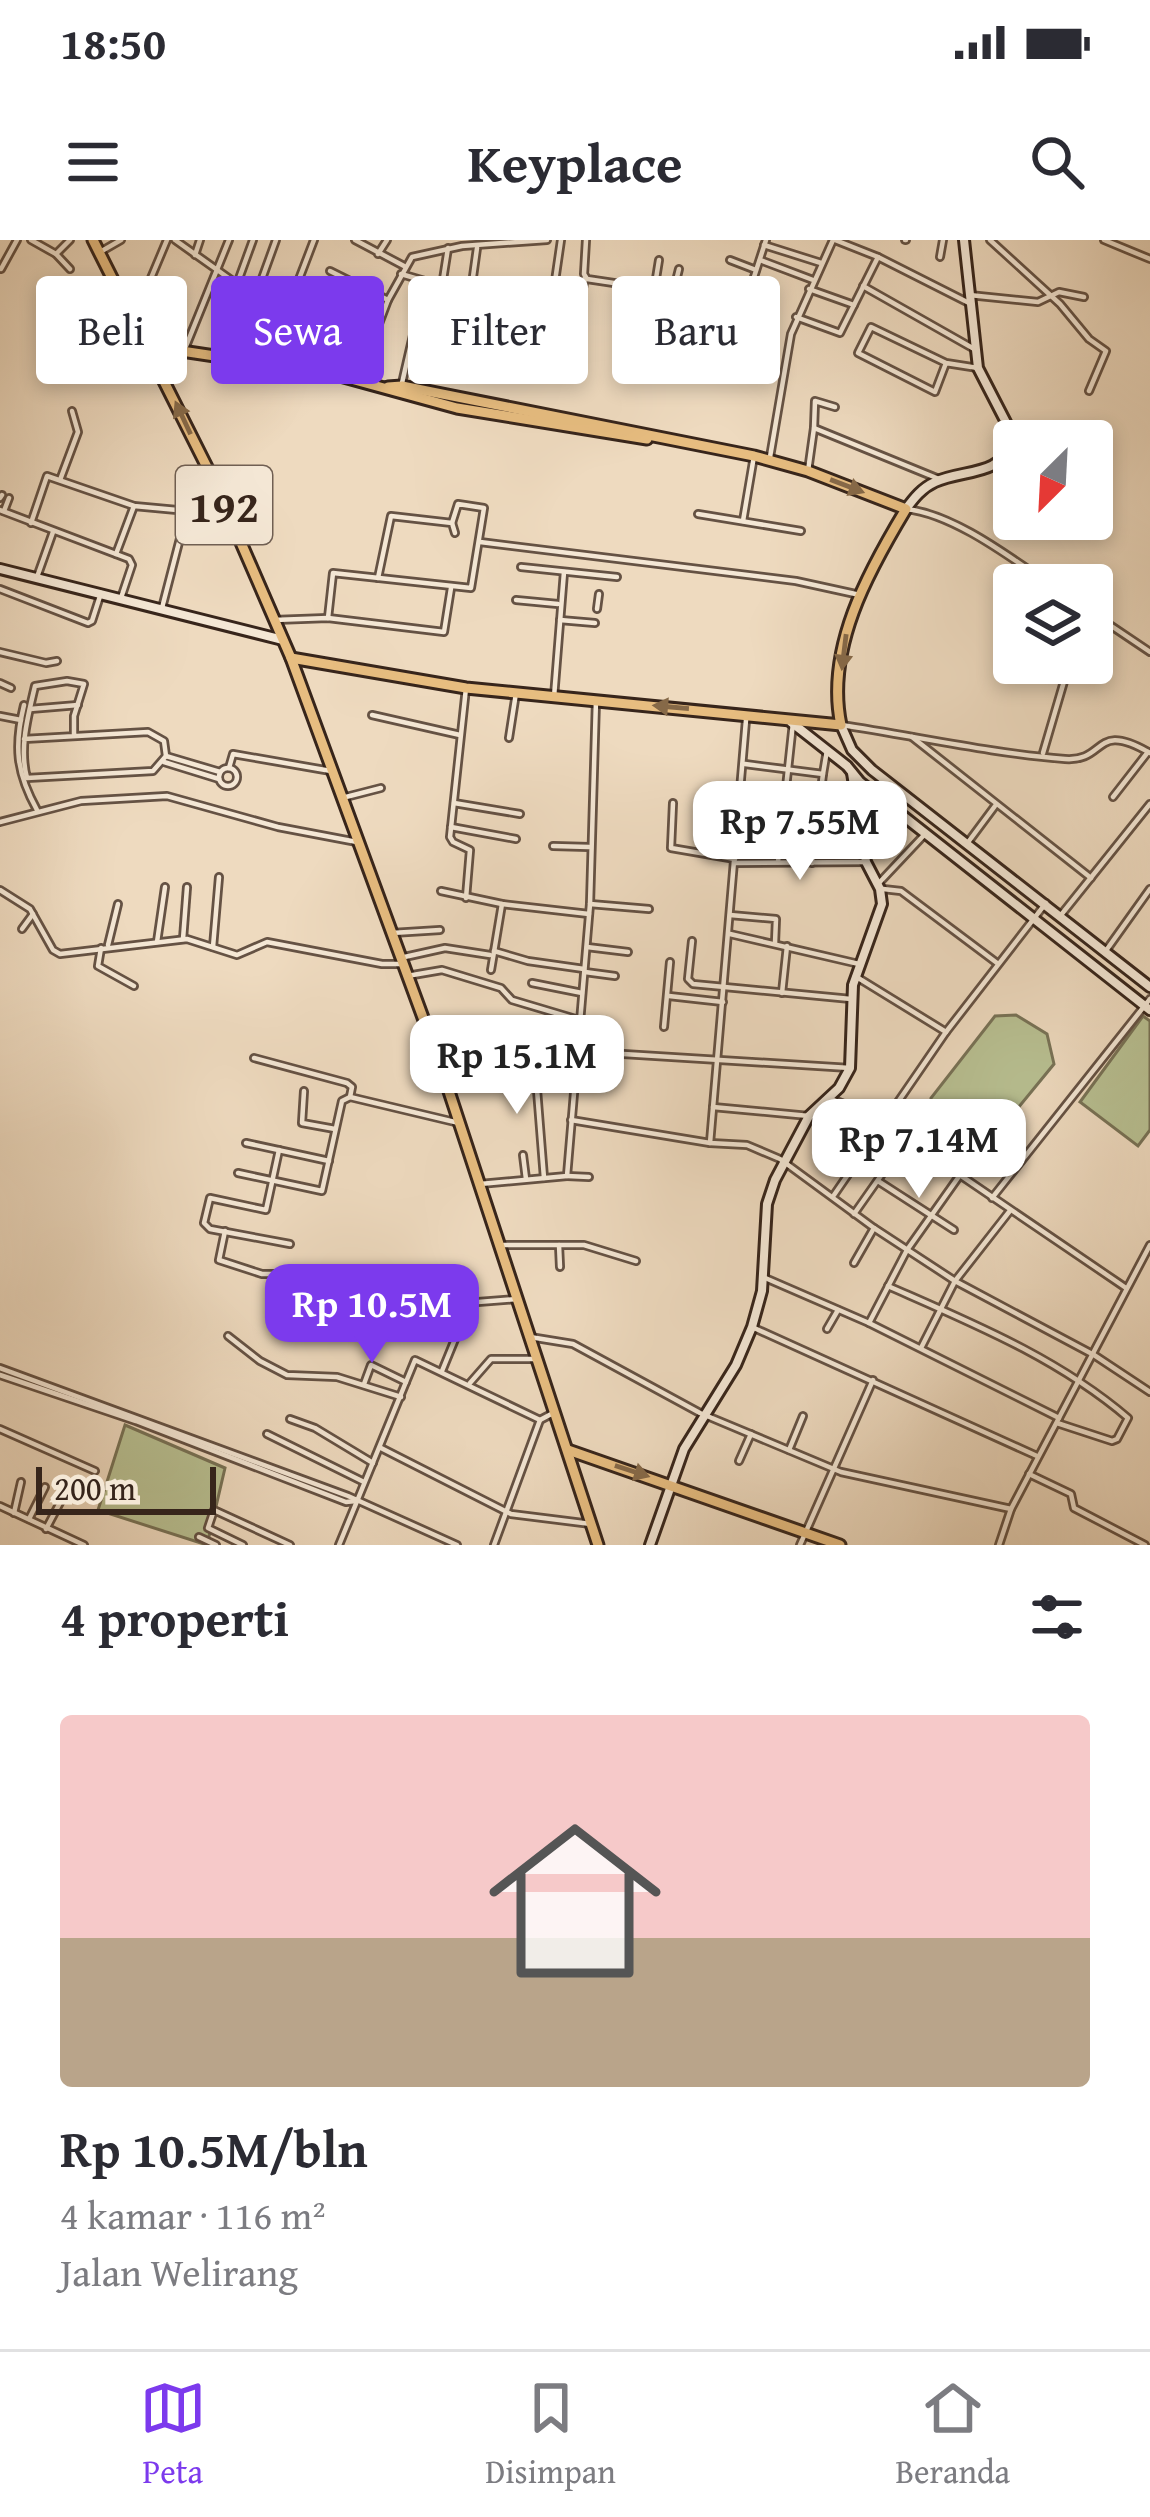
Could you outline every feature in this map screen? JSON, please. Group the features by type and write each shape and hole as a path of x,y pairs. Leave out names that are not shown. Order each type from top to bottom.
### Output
{"main road":[{"name":"192","path":"93,240 112,276"},
{"path":"964,240 978,368 1011,432 1012,443 996,465 939,479 906,509 847,627 841,725 858,758 1150,986"},
{"name":"192","path":"168,384 291,658 440,1064 598,1545"},
{"path":"376,384 457,404 770,459 906,509"},
{"path":"388,387 402,386 457,404"},
{"path":"1,571 283,640"},
{"path":"291,658 466,688 841,725"},
{"path":"790,721 911,822 1148,1005"},
{"path":"809,735 808,727 816,722"},
{"path":"650,1545 684,1449 736,1365 752,1327 763,1277 767,1204 784,1161 809,1116 838,1088 850,1068 855,976 880,911 879,887 866,862 852,773"},
{"path":"911,822 920,818 921,810"},
{"path":"568,1450 840,1545"},
{"path":"574,1468 593,1458"}],"street":[{"path":"1,269 17,240"},
{"path":"31,240 56,254 70,269"},
{"path":"56,254 70,240"},
{"path":"100,252 121,240"},
{"path":"152,276 166,240"},
{"path":"176,240 225,276"},
{"path":"195,255 200,240"},
{"path":"187,344 229,240"},
{"path":"240,276 253,240"},
{"path":"263,276 276,240"},
{"path":"300,276 314,240"},
{"path":"378,254 387,240"},
{"path":"384,309 412,257 459,243 477,246 547,240"},
{"path":"556,276 561,240"},
{"path":"585,276 586,240"},
{"path":"770,459 791,334 834,240 970,299 1038,302 1059,292 1084,297"},
{"path":"940,257 944,240"},
{"path":"990,240 1089,339 1106,350 1089,391"},
{"path":"1104,240 1150,259"},
{"path":"357,241 413,276"},
{"path":"754,276 765,243 821,263"},
{"path":"473,276 477,246"},
{"path":"444,276 448,248"},
{"path":"796,317 840,333 878,257"},
{"path":"656,276 659,260"},
{"path":"730,260 756,270"},
{"path":"760,260 813,280"},
{"path":"677,276 679,269"},
{"path":"330,272 339,276"},
{"path":"863,286 976,350"},
{"path":"809,289 854,305"},
{"path":"384,297 388,300"},
{"path":"946,363 935,392 858,354 871,327 946,363 978,368"},
{"path":"402,386 408,359"},
{"path":"808,471 816,400 835,407"},
{"path":"60,480 78,432 72,411"},
{"path":"814,428 939,479"},
{"path":"743,521 754,456"},
{"path":"31,523 46,476 134,506 188,511"},
{"path":"162,610 193,493 217,485"},
{"path":"4,497 2,511 132,562 121,598"},
{"path":"328,618 332,574 471,588 483,506 458,504 454,533"},
{"path":"116,554 134,506"},
{"path":"906,509 927,513 1018,564"},
{"path":"698,514 801,531"},
{"path":"378,578 391,516 452,523"},
{"path":"38,578 53,531"},
{"path":"480,542 796,581 860,595"},
{"path":"521,567 617,578"},
{"path":"554,697 565,572"},
{"path":"274,620 328,618 444,632 451,588"},
{"path":"0,589 88,623 101,592"},
{"path":"597,609 599,594"},
{"path":"516,600 561,604"},
{"path":"560,620 595,623"},
{"path":"1113,627 1150,652"},
{"path":"0,652 51,664 57,661"},
{"path":"37,810 16,761 20,720 34,686 67,680 84,684 74,734"},
{"path":"0,683 10,688"},
{"path":"1042,755 1063,684"},
{"path":"466,688 451,841 471,853 466,898"},
{"path":"509,738 516,693"},
{"path":"566,1176 590,904 596,700"},
{"path":"27,707 78,706"},
{"path":"24,739 148,732 164,741 165,759 153,771 29,780 24,739 27,707"},
{"path":"710,1143 747,714"},
{"path":"0,716 20,720"},
{"path":"372,716 462,735"},
{"path":"778,862 790,721"},
{"path":"841,725 1074,759 1112,738 1130,740 1149,752 1113,797"},
{"path":"909,735 1091,878"},
{"path":"812,863 827,750"},
{"path":"220,776 231,769 233,754 332,771"},
{"path":"165,759 220,776 224,784 233,784 237,775 231,769"},
{"path":"742,764 823,774"},
{"path":"342,798 381,788"},
{"path":"0,822 81,801 167,796 278,827 357,842"},
{"path":"721,801 716,852 734,859"},
{"path":"454,803 520,814"},
{"path":"673,803 671,848 734,859 866,862"},
{"path":"1061,915 1150,803"},
{"path":"966,844 996,804"},
{"path":"452,827 516,839"},
{"path":"879,887 926,833"},
{"path":"553,846 590,847"},
{"path":"213,946 219,877"},
{"path":"157,942 165,886"},
{"path":"183,939 187,887"},
{"path":"879,887 901,891 997,963"},
{"path":"1105,952 1150,889"},
{"path":"0,890 33,914 60,954 183,939 242,956 267,942 442,970 501,988 509,999 579,1020"},
{"path":"441,891 589,914"},
{"path":"833,1196 946,1032 1046,903"},
{"path":"118,904 98,966 134,986"},
{"path":"491,970 502,904"},
{"path":"590,904 649,910"},
{"path":"22,929 33,914"},
{"path":"730,915 776,919 775,943"},
{"path":"392,933 440,930"},
{"path":"729,934 859,964"},
{"path":"692,941 689,982 851,999"},
{"path":"586,946 628,952"},
{"path":"782,993 787,946"},
{"path":"403,966 445,948 615,976"},
{"path":"664,1027 670,962"},
{"path":"855,976 946,1032"},
{"path":"532,983 582,992"},
{"path":"668,996 723,1003"},
{"path":"992,1198 1148,1005"},
{"path":"440,1064 575,1051 850,1068"},
{"path":"534,1052 544,1179"},
{"path":"254,1058 347,1083 352,1087 350,1097"},
{"path":"302,1123 304,1091"},
{"path":"238,1173 322,1191 342,1101 350,1097 459,1123"},
{"path":"826,1097 884,1124 1126,1288"},
{"path":"711,1107 809,1116"},
{"path":"571,1120 752,1146 784,1161 956,1281 1094,1355 1150,1391"},
{"path":"291,1121 335,1129"},
{"path":"854,1214 907,1139"},
{"path":"246,1143 328,1161"},
{"path":"279,1150 264,1211 208,1200 204,1225 290,1244"},
{"path":"523,1155 526,1181"},
{"path":"869,1323 908,1250 960,1175"},
{"path":"477,1184 589,1178"},
{"path":"878,1181 954,1230"},
{"path":"921,1348 956,1281 1010,1210"},
{"path":"854,1263 874,1228"},
{"path":"225,1231 219,1260 262,1274 288,1274"},
{"path":"559,1245 560,1267"},
{"path":"998,1545 1011,1509 1150,1245"},
{"path":"498,1246 589,1246 636,1261"},
{"path":"763,1277 921,1348 1058,1420 1112,1441 1128,1420 1080,1382 1016,1345 888,1286"},
{"path":"442,1371 465,1303 517,1300"},
{"path":"827,1329 838,1310"},
{"path":"752,1327 1038,1456"},
{"path":"228,1336 287,1375 337,1377 401,1397"},
{"path":"530,1337 573,1344 703,1414 831,1468 1011,1509"},
{"path":"469,1384 491,1359 537,1359"},
{"path":"339,1545 415,1360 540,1420"},
{"path":"364,1385 371,1365 406,1382"},
{"path":"0,1371 200,1439 457,1545"},
{"path":"800,1545 873,1380"},
{"path":"494,1545 540,1420 555,1412"},
{"path":"788,1450 803,1417"},
{"path":"290,1419 315,1428 373,1463"},
{"path":"0,1429 94,1471"},
{"path":"267,1434 365,1482"},
{"path":"739,1462 751,1435"},
{"path":"381,1448 506,1512 591,1524"},
{"path":"1029,1474 1071,1494 1074,1508 1145,1545"},
{"path":"14,1513 21,1482"},
{"path":"28,1520 45,1486"},
{"path":"46,1529 63,1497"},
{"path":"0,1506 80,1544"},
{"path":"243,1545 208,1528 214,1510 290,1545"},
{"path":"199,1537 216,1545"}],"green space":[{"path":"1016,1015 1047,1034 1054,1064 986,1147 965,1143 940,1127 931,1098 995,1016"},
{"path":"1143,1016 1150,1021 1150,1130 1138,1146 1080,1102"},
{"path":"125,1425 225,1468 207,1545 98,1510"}]}
